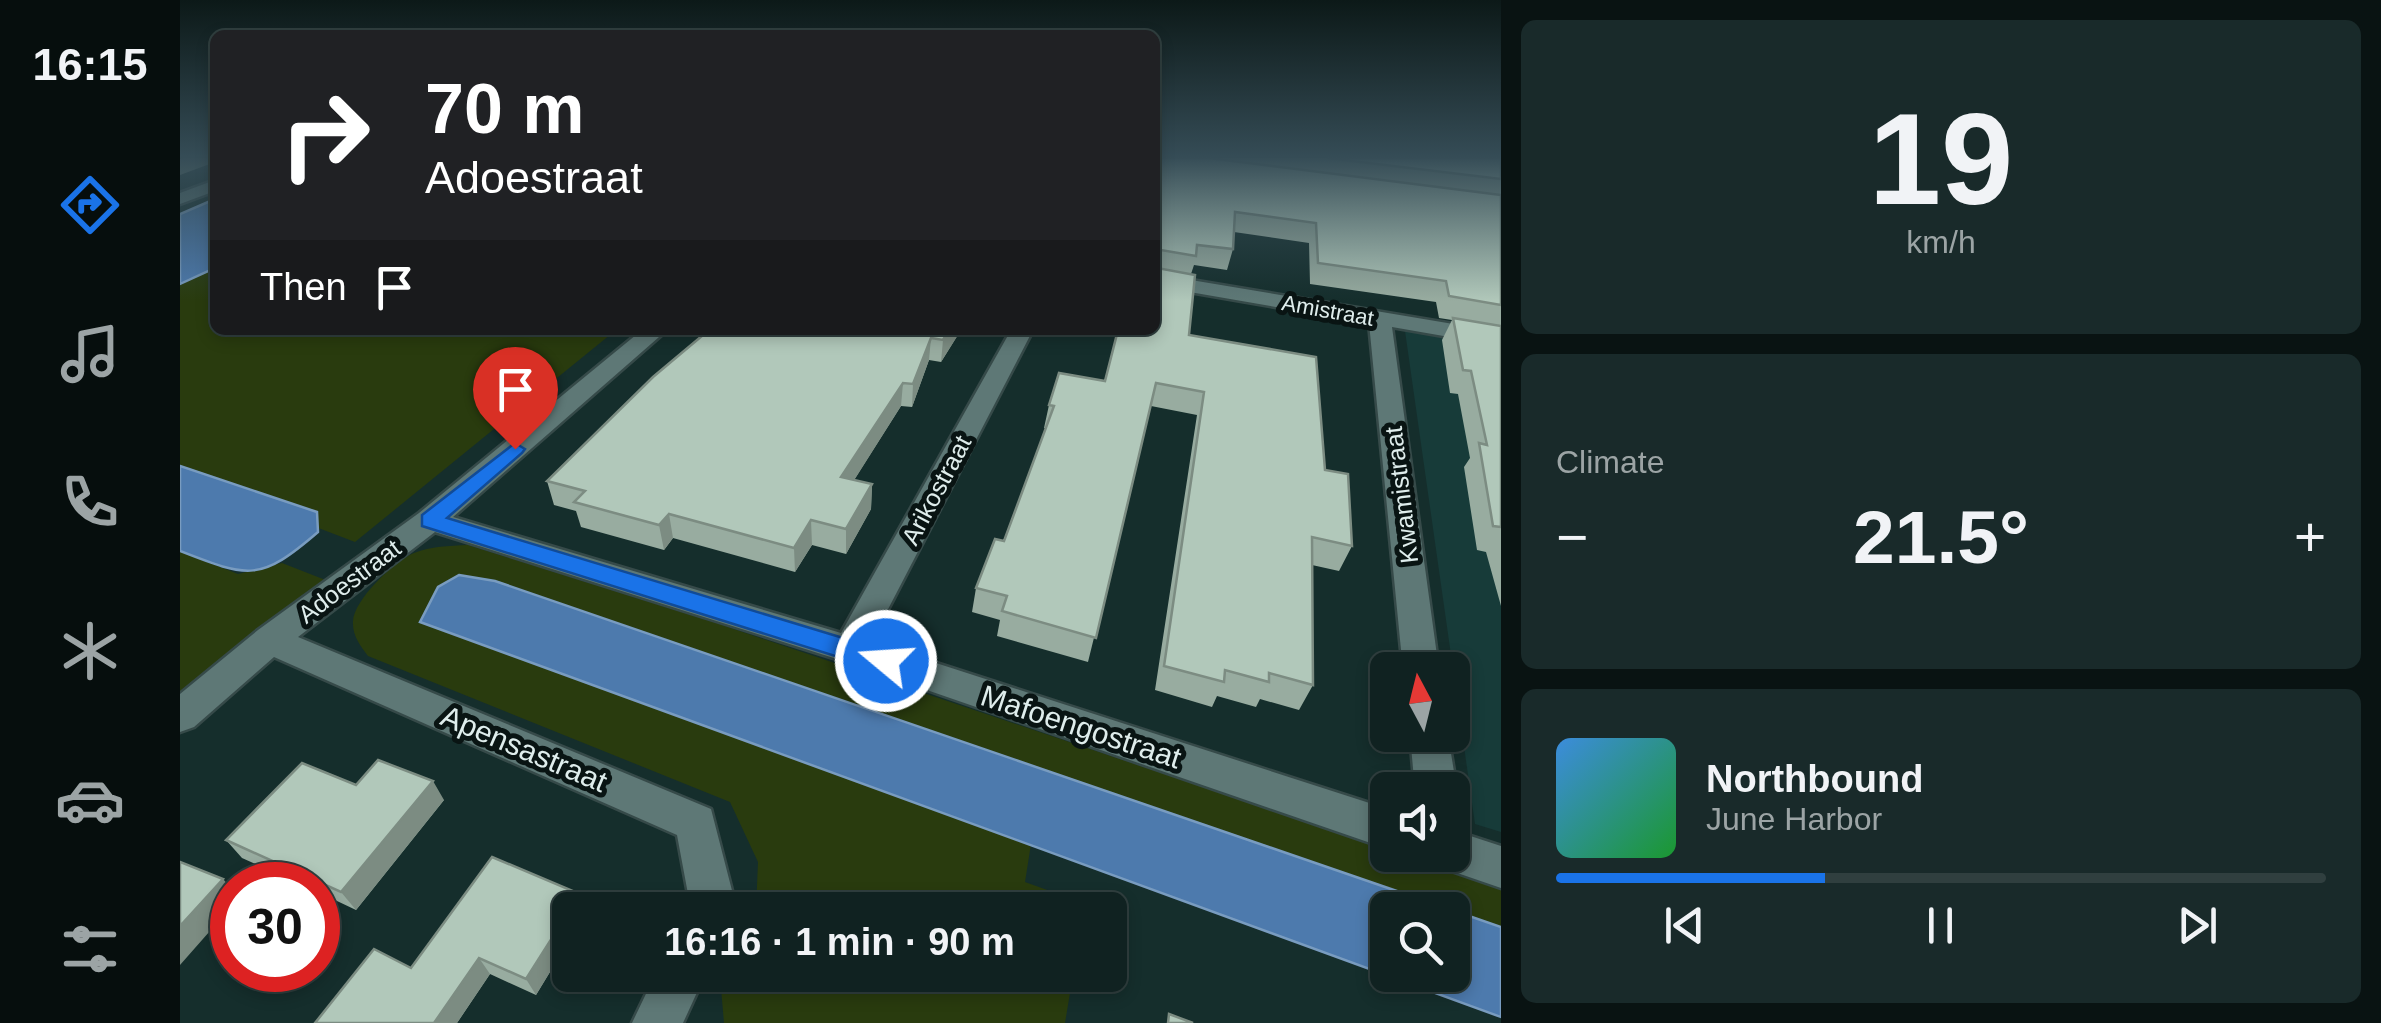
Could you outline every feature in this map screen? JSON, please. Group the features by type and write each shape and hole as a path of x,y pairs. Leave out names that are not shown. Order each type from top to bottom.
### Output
{"street":[{"name":"Amistraat","path":"1160,281 1501,339"},
{"name":"Kwamistraat","path":"1380,319 1420,652"},
{"name":"Adoestraat","path":"180,716 270,640 430,520 650,335"},
{"name":"Arikostraat","path":"850,649 1019,335"},
{"name":"Mafoengostraat","path":"430,520 850,649 1370,823"},
{"name":"Apensastraat","path":"270,640 696,823 710,892"},
{"path":"1470,857 1501,867"},
{"path":"657,1023 673,992"}],"shaded area":[{"path":"1405,331 1501,348 1501,832 1475,824 1465,752 1470,752 1470,652 1451,652"}],"green space":[{"path":"210,270 210,335 610,335 355,542 180,475 180,285"},
{"path":"468,545 719,624 1370,843 1370,872 1456,872 1501,887 1501,927 1470,916 1470,892 1399,892 699,653 438,587 421,622 1031,844 1025,882 1053,892 757,892 758,862 730,802 368,656 355,636 353,621 360,603 396,564 414,553"},
{"path":"180,551 238,574 282,563 328,581 180,702"},
{"path":"721,992 1070,992 1065,1023 724,1023"}],"water":[{"path":"210,206 210,270 180,284 180,214"},
{"path":"180,466 317,512 318,532 282,560 253,570 223,566 180,551"},
{"path":"459,575 495,581 1400,892 1370,892 1370,969 420,622 438,587"},
{"path":"1470,916 1501,927 1501,1017 1433,992 1470,992"}],"building":[{"path":"1160,206 1501,206 1501,305 1449,296 1446,281 1318,263 1316,223 1235,212 1233,249 1197,245 1196,256 1161,250"},
{"path":"1160,269 1195,275 1189,335 1316,357 1325,470 1348,474 1352,546 1312,537 1313,685 1269,673 1269,682 1225,670 1224,682 1164,666 1204,392 1156,383 1096,638 1002,611 1007,596 976,588 995,539 1004,541 1054,406 1049,405 1059,373 1105,381 1117,335 1160,335"},
{"path":"1453,318 1501,326 1501,527 1493,526 1479,443 1487,445 1471,371 1463,370"},
{"path":"703,335 946,335 943,340 931,338 913,384 903,383 841,477 872,484 846,529 811,520 794,548 669,514 659,525 574,502 585,491 547,481 653,377"},
{"path":"378,760 433,781 341,892 340,862 275,862 226,840 302,763 356,785"},
{"path":"492,857 575,892 552,892 552,938 526,979 479,958 434,1023 315,1023 374,949 411,968"},
{"path":"180,862 210,874 210,893 180,926"},
{"path":"1169,1014 1193,1023 1168,1023"}],"route":[{"path":"515,449 430,520 886,661"}]}
